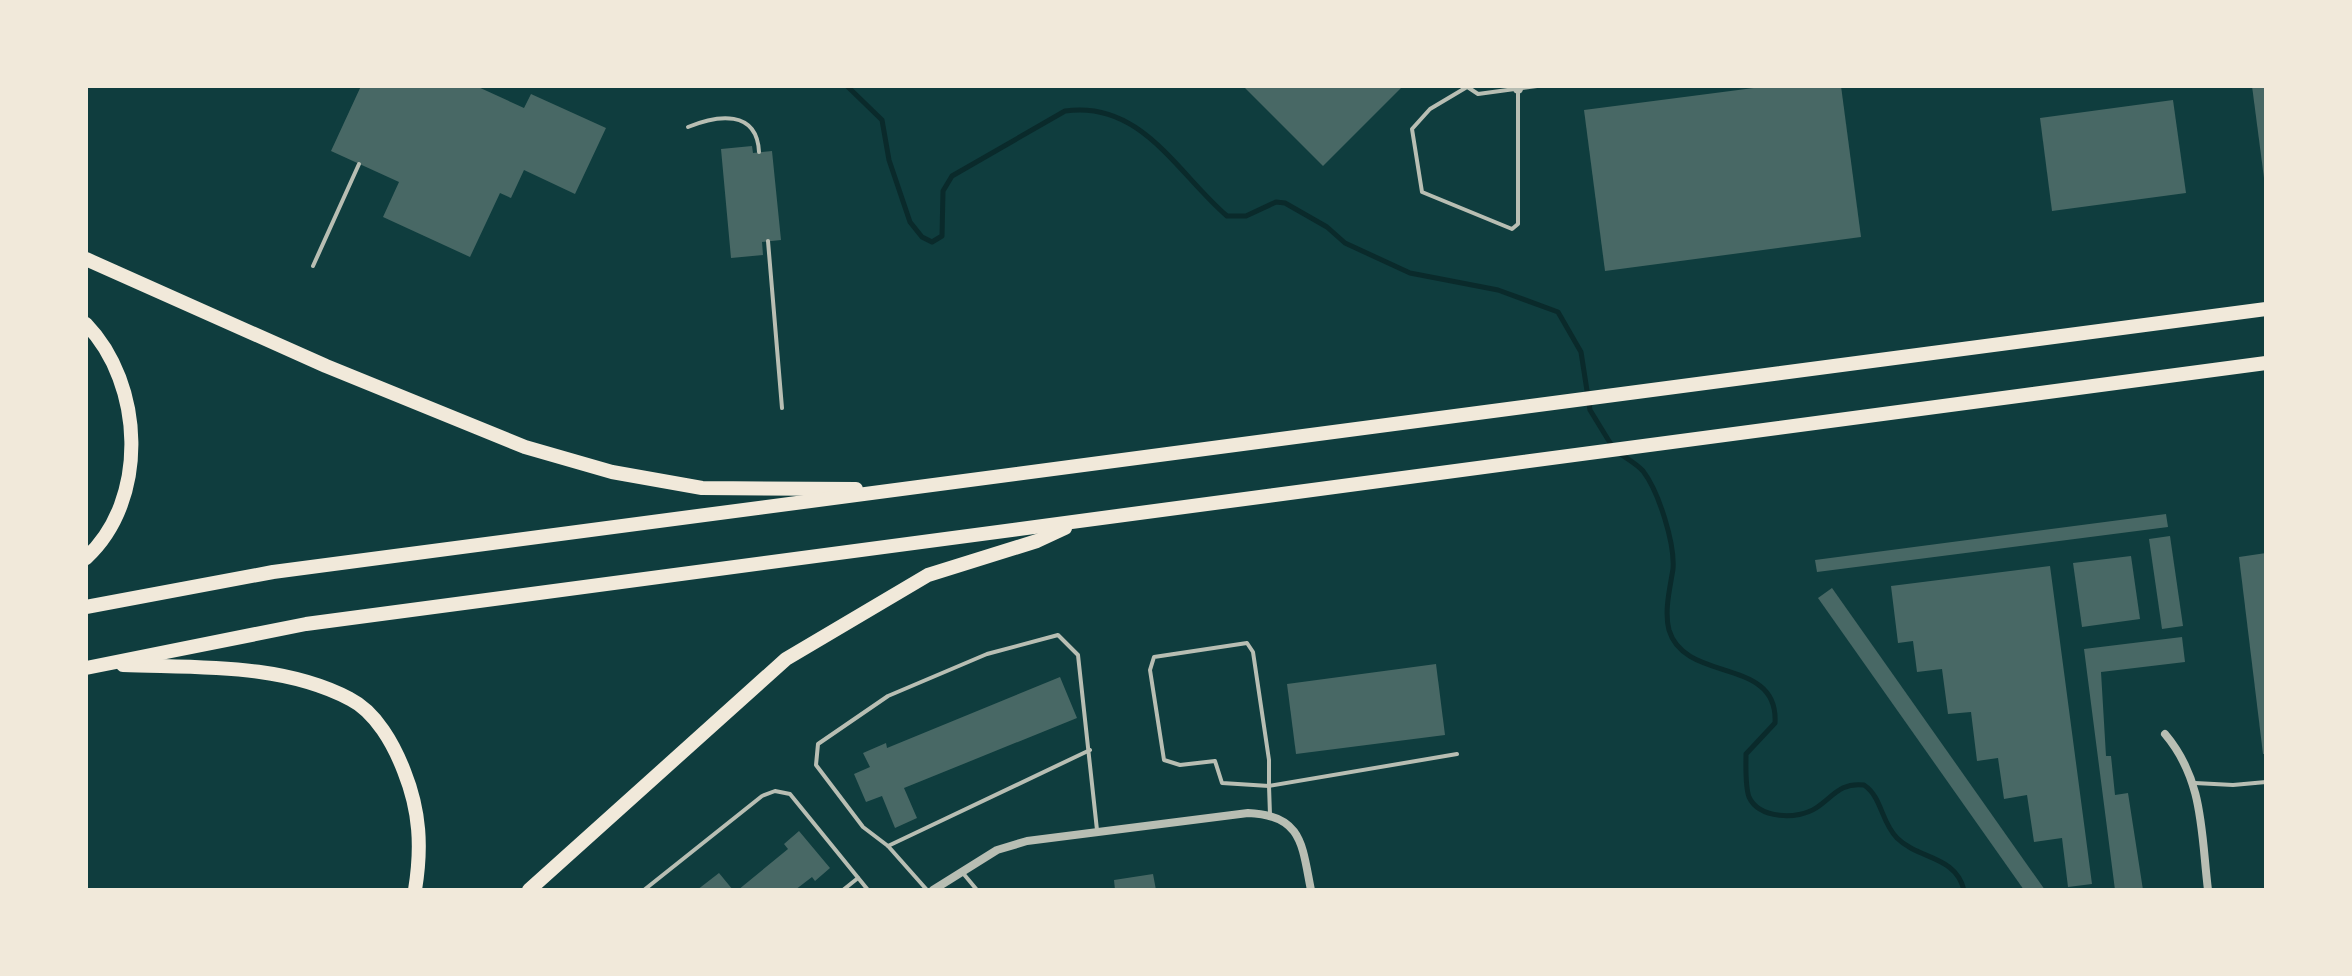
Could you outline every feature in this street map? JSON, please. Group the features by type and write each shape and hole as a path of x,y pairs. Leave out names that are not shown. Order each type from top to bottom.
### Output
{"highway":[{"path":"86,259 354,378 525,447 598,468 702,488 912,489"},
{"path":"86,607 273,572 2266,309"},
{"path":"86,324 113,363 129,408 131,448 127,481 114,517 86,558"},
{"path":"86,668 306,624 2266,363"},
{"path":"529,890 786,659 928,575 1037,541 1079,521"},
{"path":"102,664 290,676 353,700 393,741 415,799 421,852 415,890"}],"street":[{"path":"2165,734 2184,756 2195,783 2208,890"},
{"path":"933,890 997,850 1027,841 1248,813 1270,815 1294,828 1301,842 1311,890"}],"lane":[{"path":"1518,87 1515,157 1518,224 1512,229 1422,192 1412,129 1430,109 1466,86 1478,94 1518,87 1537,86"},
{"path":"688,127 708,118 728,117 746,122 756,135 759,152"},
{"path":"313,266 359,164"},
{"path":"768,241 782,408"},
{"path":"927,890 888,846 863,827 836,796 816,765 818,744 888,696 987,654 1058,635 1078,655 1098,833"},
{"path":"1270,815 1269,786 1269,760 1253,652 1247,643 1154,657 1150,670 1164,760 1180,765 1215,761 1222,783 1269,786 1457,754"},
{"path":"888,846 1090,750"},
{"path":"2195,783 2233,785 2266,782"},
{"path":"644,890 762,796 775,791 790,794 868,890"},
{"path":"961,870 977,890"},
{"path":"843,890 858,878"}],"building":[{"path":"361,86 476,86 524,108 531,94 606,128 575,194 524,170 511,198 500,193 470,257 383,217 399,182 331,151"},
{"path":"1243,86 1403,86 1323,166"},
{"path":"1769,86 1841,86 1861,237 1605,271 1584,110"},
{"path":"2252,86 2266,86 2266,178 2264,178"},
{"path":"2173,100 2186,193 2052,211 2040,118"},
{"path":"752,146 753,153 772,151 781,240 762,242 763,255 731,258 721,149"},
{"path":"2166,514 2168,527 1817,572 1815,560"},
{"path":"2170,536 2183,626 2162,629 2149,539"},
{"path":"2266,553 2266,754 2263,754 2239,557"},
{"path":"2131,556 2140,619 2082,627 2073,563"},
{"path":"2050,566 2092,884 2068,887 2062,838 2034,842 2027,795 2004,799 1998,758 1977,761 1971,712 1948,714 1942,669 1917,672 1913,641 1898,643 1891,586"},
{"path":"1832,588 2045,890 2024,890 1818,598"},
{"path":"2182,637 2185,662 2101,672 2106,756 2111,756 2115,795 2128,793 2143,890 2115,890 2084,649"},
{"path":"1436,664 1445,735 1296,754 1287,684"},
{"path":"1060,677 1077,718 904,788 917,818 895,828 882,796 866,802 854,774 870,767 863,753 886,743 887,748"},
{"path":"799,831 830,868 815,881 812,877 795,890 738,890 788,849 784,844"},
{"path":"719,873 733,890 697,890"},
{"path":"1153,874 1156,890 1115,890 1114,880"}],"waterway":[{"path":"847,86 882,120 889,160 910,222 922,237 932,242 942,236 943,191 952,176 1065,111 1092,111 1115,117 1156,143 1227,216 1246,216 1276,202 1285,203 1327,227 1345,243 1410,273 1498,290 1558,312 1581,352 1590,410 1612,446"},
{"path":"1619,453 1643,471 1665,518 1673,558 1668,623 1678,647 1693,658 1747,678 1762,688 1772,702 1775,723 1746,754 1747,787 1754,804 1761,810 1790,816 1816,808 1843,788 1864,785 1874,796 1897,838 1953,870 1964,890"}]}
